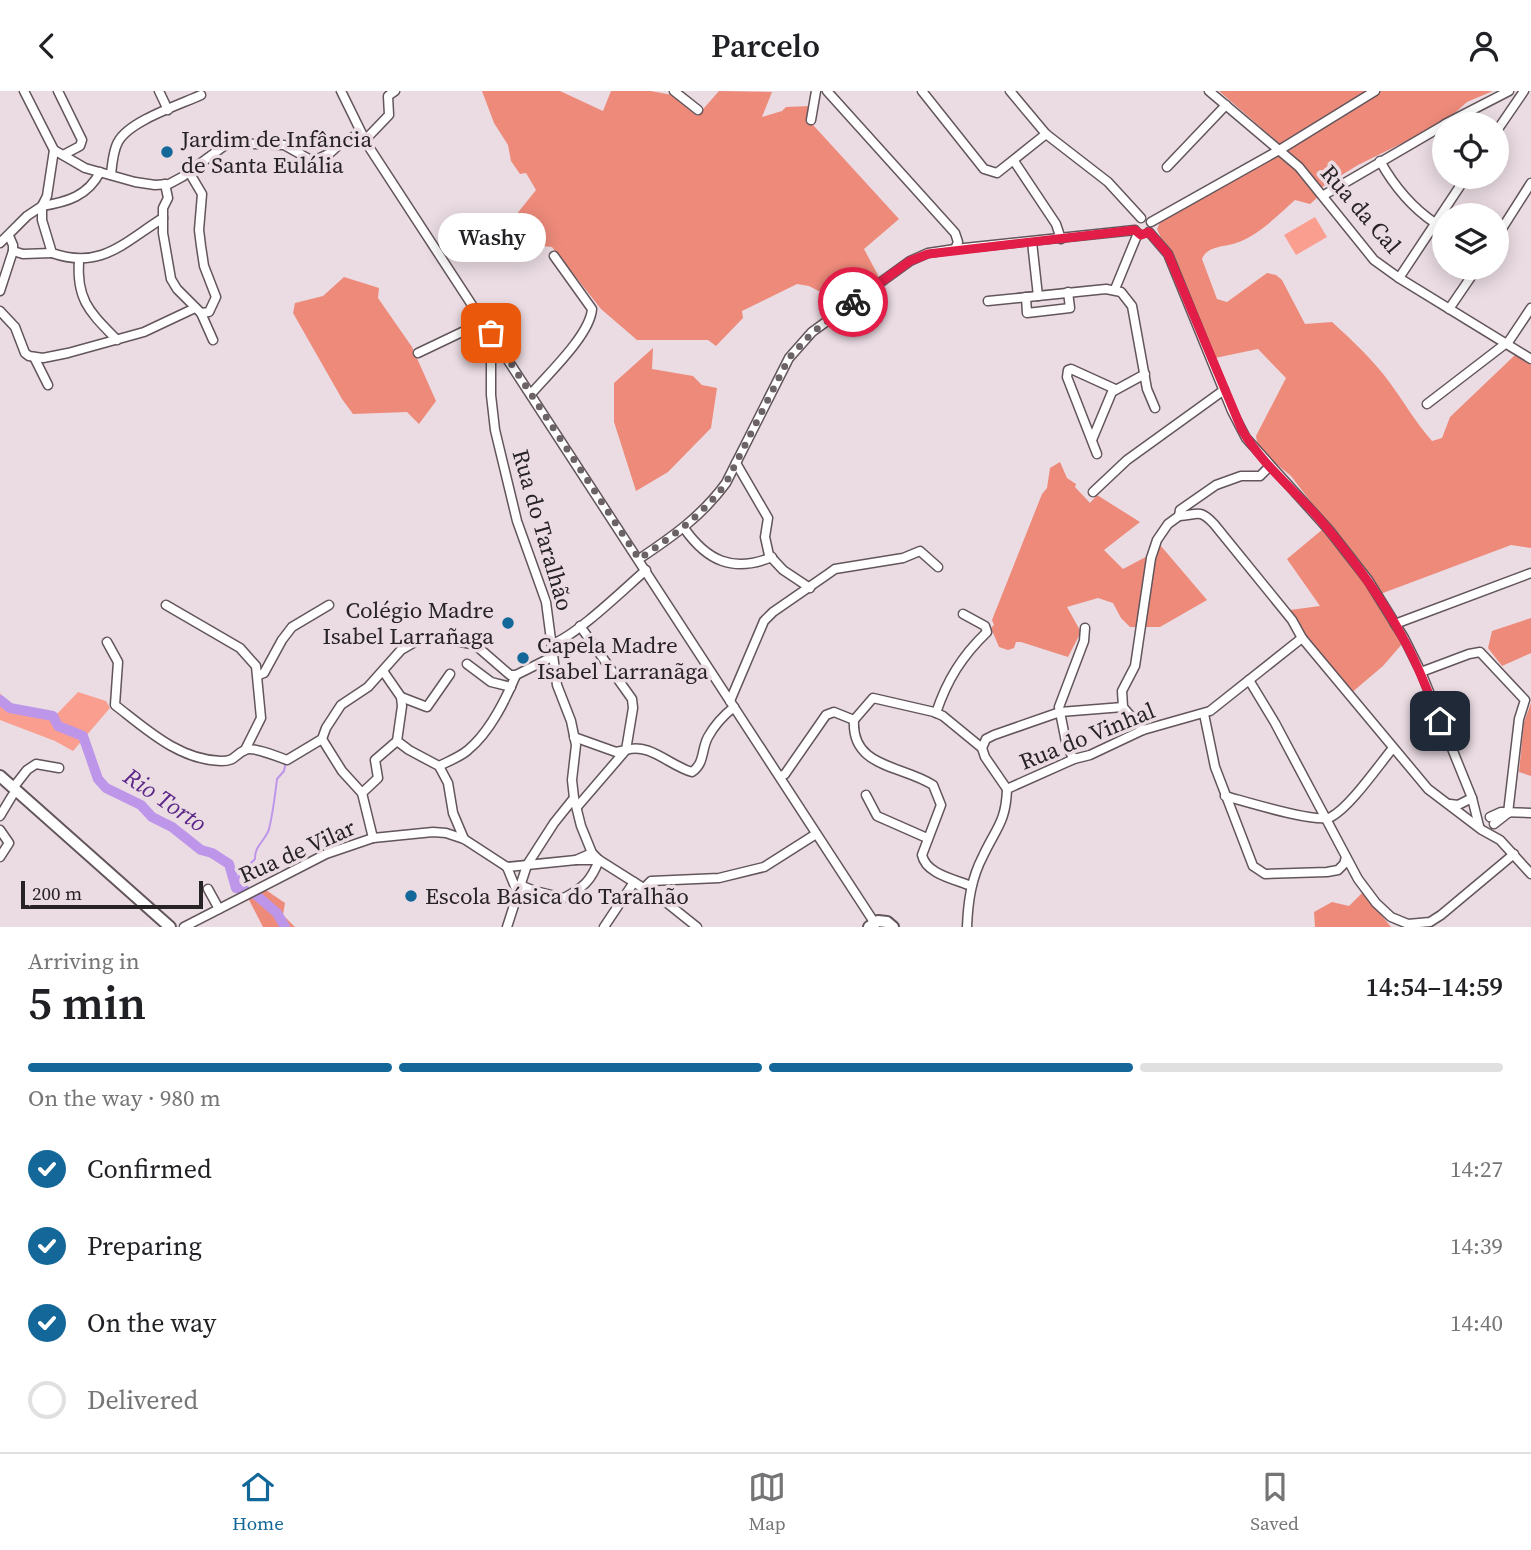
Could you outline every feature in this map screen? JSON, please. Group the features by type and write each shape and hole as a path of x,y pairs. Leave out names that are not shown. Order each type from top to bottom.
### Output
{"main road":[{"path":"0,776 13,792 160,927"},
{"path":"0,785 13,792 170,927"},
{"path":"871,925 883,921 891,926"}],"street":[{"path":"24,91 54,150 85,168 135,182 165,184 189,172 228,143 284,145 316,160 341,143 363,137 389,115 388,96 395,91"},
{"path":"58,91 82,139 80,146 63,155"},
{"path":"159,91 168,110"},
{"path":"341,91 363,137 780,777 871,925"},
{"path":"674,91 698,110"},
{"path":"811,120 816,91"},
{"path":"827,91 955,233 958,242 955,249"},
{"path":"922,91 990,173 997,173 1046,134"},
{"path":"1010,91 1046,134 1108,182 1141,218 1150,222"},
{"name":"Rua da Cal","path":"1209,91 1281,149 1324,195 1374,260 1531,359"},
{"path":"1150,222 1281,149 1375,91"},
{"path":"1469,112 1509,91"},
{"path":"1509,113 1524,91"},
{"path":"111,175 116,144 124,133 201,95"},
{"path":"1167,167 1227,105"},
{"path":"1324,195 1432,132"},
{"path":"51,253 42,220 42,206 47,196 54,150"},
{"path":"1014,161 1056,224 1061,239"},
{"path":"1380,161 1390,179 1413,207 1432,221"},
{"path":"0,243 27,216 42,206 72,200 88,189 100,172"},
{"path":"0,311 15,327 24,353 43,358 144,332 198,311 209,312 216,297 204,266 201,246 199,230 202,194 189,172"},
{"path":"1509,218 1531,183"},
{"path":"165,184 167,198 163,218 171,279 198,311 213,341"},
{"path":"13,251 23,254 51,253 79,260 98,258 163,218"},
{"path":"1115,289 1136,232 1135,223 1141,218"},
{"path":"1150,222 1149,232 1168,254 1246,438 1329,530 1368,580 1421,672 1474,804 1500,840 1531,874"},
{"path":"1399,278 1432,228"},
{"path":"639,559 684,528 716,496 736,463 789,358 805,339 910,261 928,254 955,249 1136,232 1145,235 1149,232"},
{"path":"0,291 13,251 9,236"},
{"path":"1032,242 1038,296"},
{"path":"531,394 592,318 593,309 554,257"},
{"path":"79,260 78,272 86,308 117,339"},
{"path":"1449,309 1469,280"},
{"path":"988,301 1115,289 1126,296 1132,306 1147,389 1155,408"},
{"path":"1026,297 1027,313 1070,308 1068,292"},
{"path":"1427,404 1505,344 1531,308"},
{"path":"418,353 483,322"},
{"name":"Rua do Taralhão","path":"491,333 495,431 517,521 546,602 557,685 571,721 576,745 572,780 582,826 592,853 599,860 667,903 697,927"},
{"path":"34,356 48,385"},
{"path":"491,376 495,367 506,363 512,366"},
{"path":"1097,454 1067,377 1068,370 1078,371 1115,389"},
{"path":"1092,440 1107,401 1115,389 1145,374"},
{"path":"1093,492 1127,460 1224,390"},
{"path":"736,463 768,518 765,537 772,557 783,570 810,588"},
{"path":"1179,516 1180,510 1216,485 1241,476 1260,476 1270,466"},
{"path":"1143,730 1124,707 1122,691 1135,666 1151,558 1157,540 1168,524 1179,516 1195,512 1205,515 1214,524 1292,620 1302,638 1428,789 1459,813 1487,823 1507,813 1531,813"},
{"path":"684,528 701,549 714,559 740,564 759,562 772,557"},
{"path":"574,737 616,752 633,748 646,749 692,772 698,768 702,759 706,739 732,704 764,621 773,612 835,569 903,558 920,551 938,567"},
{"path":"552,644 559,642 580,626 646,571"},
{"path":"1395,624 1531,573"},
{"path":"107,642 118,662 115,705 156,737 178,750 219,761 235,759 244,750 261,717 259,675 253,660 240,648 166,605"},
{"path":"259,675 264,673 292,627 330,605"},
{"path":"936,713 953,671 968,650 987,632 985,626 963,614"},
{"path":"577,807 626,750 633,708 632,699 580,626"},
{"path":"1074,759 1067,747 1060,712 1061,698 1084,641 1084,628"},
{"name":"Rua do Vinhal","path":"967,927 971,886 982,857 1003,820 1007,789 1143,730 1203,714 1302,638"},
{"path":"244,750 252,749 287,760 322,739 341,705 368,687 401,650 420,639 471,644 507,674 516,675 552,657"},
{"path":"1421,672 1480,652 1528,698 1519,719 1507,813"},
{"path":"467,664 491,682 511,687"},
{"path":"362,793 378,779 375,760 397,741 401,697 383,671"},
{"path":"401,697 427,707 450,674"},
{"path":"439,766 466,752 477,741 504,702 516,675"},
{"path":"1249,680 1327,818 1358,879 1400,926 1430,922 1514,854"},
{"path":"971,886 928,868 922,855 941,805 933,785 865,754 856,741 854,720 873,698 936,713 982,748 985,757 1007,789"},
{"path":"982,748 986,740 994,735 1060,712 1124,707"},
{"path":"780,777 826,715 834,712 854,720"},
{"path":"1203,714 1215,767 1253,866 1265,874 1327,872 1339,870 1346,857"},
{"path":"322,739 342,771 362,793 373,838"},
{"path":"397,741 439,766 448,783 453,813 464,839"},
{"path":"1226,796 1308,817 1327,818 1344,807 1393,748"},
{"path":"0,816 27,770 36,764 59,768"},
{"path":"866,795 877,816 927,838"},
{"path":"506,927 527,865 574,797"},
{"path":"1450,804 1474,804"},
{"path":"1459,813 1474,804"},
{"path":"0,830 9,846 0,857"},
{"name":"Rua de Vilar","path":"184,927 326,854 373,838 433,832 464,839 508,867"},
{"path":"644,888 651,881 719,879 764,867 816,834"},
{"path":"576,860 592,853"},
{"path":"599,860 593,877 566,897 519,889 508,867 599,860"},
{"path":"604,927 634,882"},
{"path":"208,889 219,909"}],"shaded area":[{"path":"482,91 560,91 603,111 611,91 651,91 672,95 697,116 719,91 772,92 762,117 782,111 786,107 810,106 809,119 814,126 899,219 864,249 879,277 850,298 840,300 809,286 797,284 742,311 743,318 716,346 708,340 637,340 601,309 552,247 534,245 516,215 536,190 526,173 520,174 511,161 508,145 494,123"},
{"path":"1219,91 1493,91 1467,102 1456,112 1432,112 1432,128 1358,165 1314,192 1318,197 1310,204 1295,200 1252,235 1236,243 1212,249 1202,259 1217,299 1227,302 1267,273 1276,275 1282,280 1305,324 1332,322 1340,329 1384,375 1432,441 1442,438 1450,417 1515,355 1531,365 1531,548 1511,545 1375,596 1402,644 1383,666 1350,694 1313,646 1290,610 1320,606 1287,559 1323,529 1324,519 1291,476 1258,449 1256,436 1286,378 1258,349 1215,358 1157,229 1161,220 1281,145"},
{"path":"1315,217 1327,237 1296,255 1284,235"},
{"path":"344,277 379,288 378,298 412,347 436,401 419,424 407,412 353,414 293,313 295,303 323,296"},
{"path":"653,348 652,369 693,376 702,385 717,388 711,428 668,472 636,491 614,422 614,383"},
{"path":"1060,462 1067,478 1076,484 1075,487 1090,503 1097,495 1140,522 1104,550 1123,569 1157,551 1161,546 1207,600 1160,627 1130,627 1121,618 1113,603 1098,598 1067,607 1081,632 1068,657 1021,642 1016,642 1014,648 1008,650 999,647 991,628 994,625 992,620 1042,494 1047,488 1050,468"},
{"path":"1531,618 1531,653 1502,666 1488,648 1492,631"},
{"path":"78,692 106,701 110,708 73,751 55,741 0,720 0,693 17,706 56,715"},
{"path":"1531,703 1531,776 1519,772 1524,722"},
{"path":"260,886 285,903 283,915 295,927 263,927 248,898"},
{"path":"1363,892 1391,927 1315,927 1314,912 1332,902 1349,906"}],"waterway":[{"name":"Rio Torto","path":"0,700 10,708 53,716 58,726 83,736 98,779 106,788 141,805 152,817 172,827 201,850 212,853 229,864 236,888 245,890"},
{"path":"240,890 239,876 255,859 256,850 269,829 277,779 285,766"},
{"name":"Rio Torto","path":"256,895 277,913 285,927"}],"way so far":[{"path":"491,333 639,559 691,523 716,496 726,483 789,358 805,339 853,302"}],"place":[{"name":"Jardim de Infância de Santa Eulália","path":"167,152"},
{"name":"Washy","path":"491,333"},
{"name":"Colégio Madre Isabel Larrañaga","path":"508,623"},
{"name":"Capela Madre Isabel Larranãga","path":"523,658"},
{"name":"Escola Básica do Taralhão","path":"411,896"}],"route":[{"path":"853,302 910,261 928,254 1135,230 1141,235 1149,232 1168,254 1232,411 1246,438 1311,508 1368,580 1404,638 1440,721"}]}
